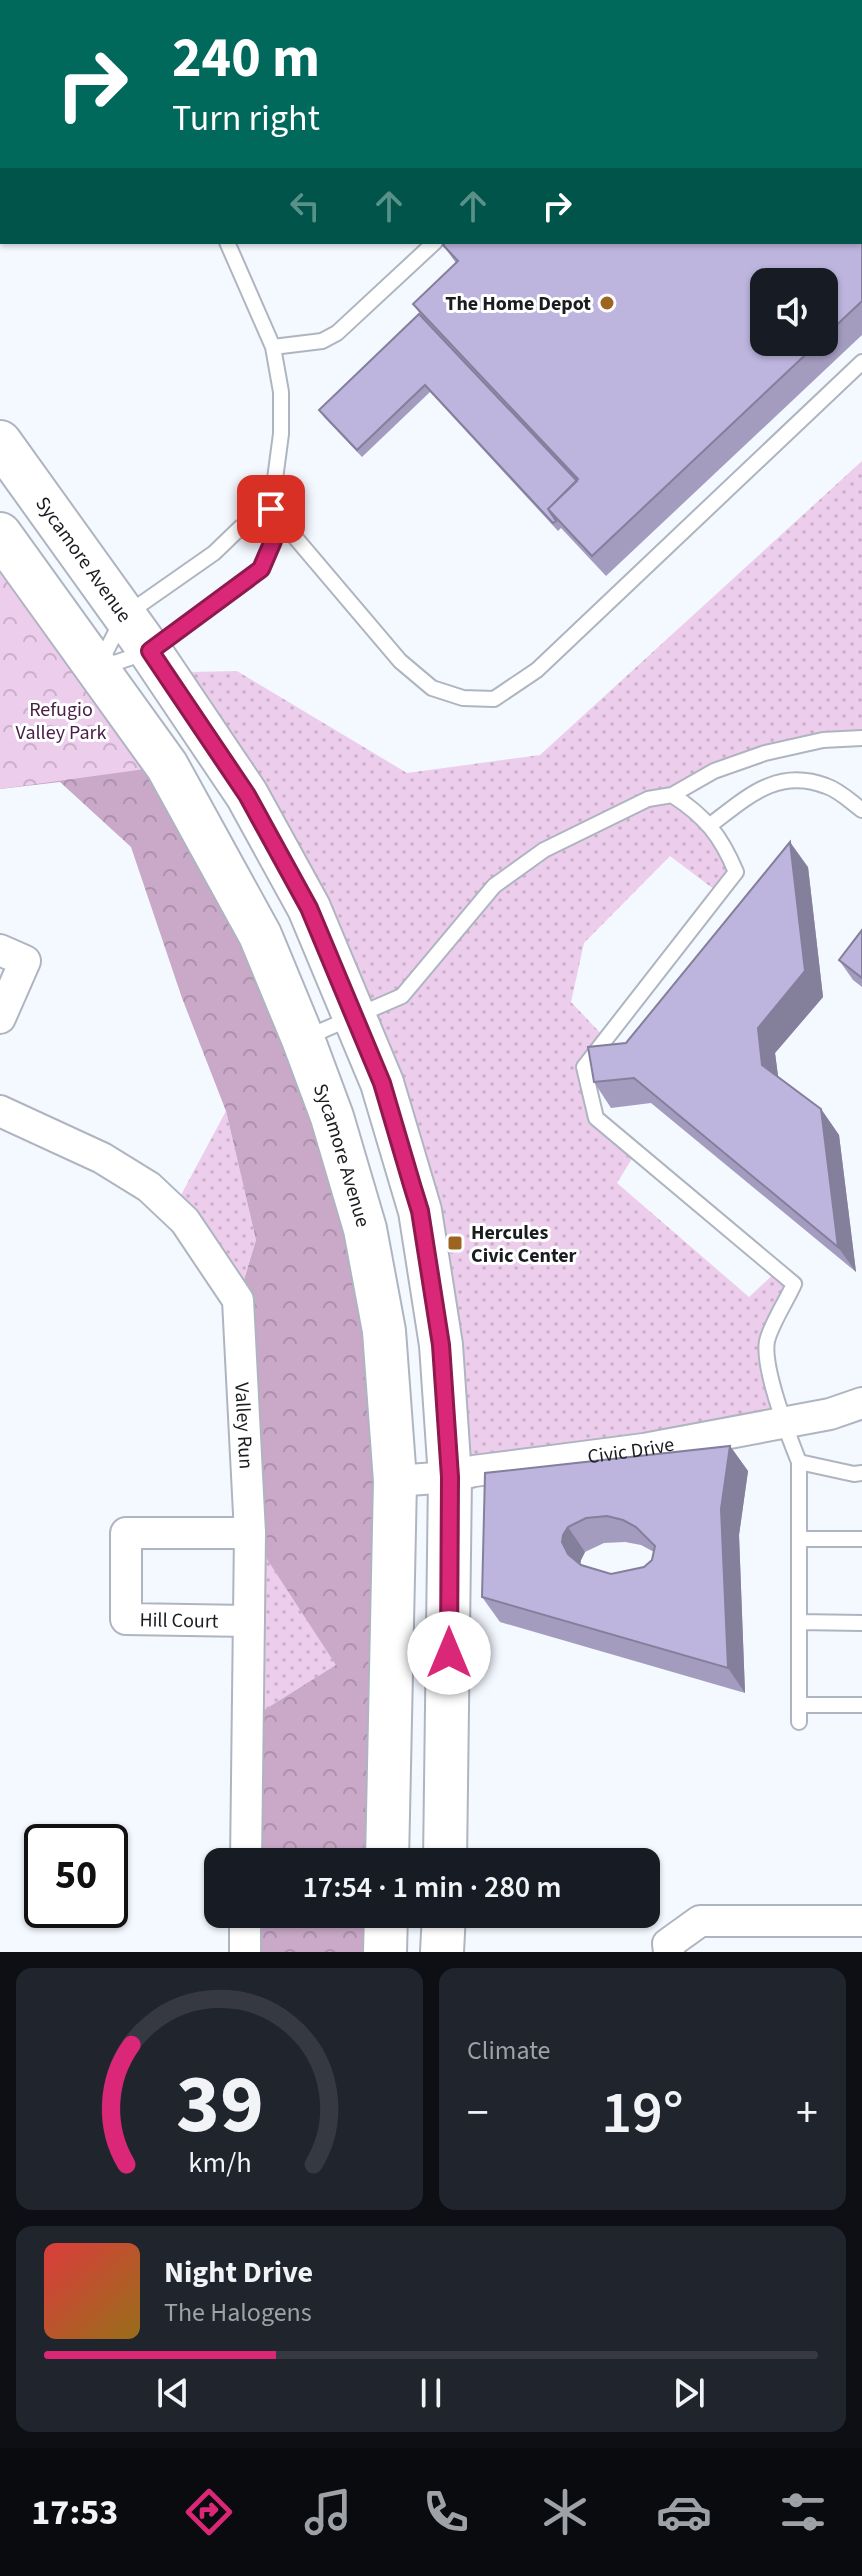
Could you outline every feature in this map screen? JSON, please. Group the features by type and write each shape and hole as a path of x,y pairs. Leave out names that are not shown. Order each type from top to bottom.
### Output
{"main road":[{"name":"Sycamore Avenue","path":"0,442 150,651 247,795 309,908 382,1083 420,1211 441,1345 450,1477 445,1848"},
{"name":"Sycamore Avenue","path":"0,534 181,789 260,935 332,1117 365,1229 384,1331 395,1481 387,1848"},
{"path":"385,1952 386,1928"},
{"path":"442,1952 443,1928"}],"street":[{"path":"0,950 25,961 0,1018"},
{"name":"Valley Run","path":"0,1111 102,1158 149,1187 185,1221 238,1300 250,1533 246,1848"},
{"name":"Civic Drive","path":"395,1481 450,1477 482,1469 644,1449 830,1414 862,1403"},
{"name":"Hill Court","path":"249,1621 126,1619 126,1533 250,1533"},
{"path":"669,1952 668,1944 700,1921 862,1921"},
{"path":"245,1928 245,1952"}],"lane":[{"path":"97,669 150,651 261,569 273,541 271,509 281,434 281,392 273,347 228,244"},
{"path":"273,347 322,341 337,333 433,244"},
{"path":"271,509 400,661 432,688 463,698 494,699 537,670 862,362"},
{"path":"97,669 124,616 214,553 240,528 271,509"},
{"path":"303,1039 402,996 494,886 544,850 648,799 672,795 714,771 765,753 823,740 862,738"},
{"path":"709,826 747,797 775,781 801,779 828,786 862,810"},
{"path":"672,795 698,811 727,849 736,872 584,1067 596,1118 794,1284 767,1341 768,1360 783,1422 799,1462 799,1722"},
{"path":"799,1462 862,1473"},
{"path":"799,1539 862,1539"},
{"path":"799,1622 862,1623"},
{"path":"799,1705 862,1705"}],"green space":[{"path":"862,461 862,738 765,753 673,795 698,811 736,872 719,893 670,856 584,943 571,1002 606,1039 584,1067 596,1117 636,1152 617,1183 749,1297 778,1270 794,1284 767,1341 783,1422 450,1477 382,1083 150,651 190,672 237,671 407,773 540,755"},
{"path":"0,534 260,935 384,1331 387,1848 246,1848 248,1720 336,1665 250,1533 238,1300 256,1240 226,1111 182,998 131,847 60,782 0,789"},
{"name":"Refugio Valley Park","path":"0,534 167,766 0,789"},
{"path":"226,1111 256,1240 238,1300 173,1210"},
{"path":"250,1533 337,1665 248,1720"},
{"path":"245,1928 386,1928 385,1952 245,1952"}],"building":[{"name":"The Home Depot","path":"444,244 862,244 862,301 838,324 838,268 750,268 750,356 804,356 592,556 548,509 578,479 413,304 458,261"},
{"path":"419,314 577,481 548,509 556,521 553,523 425,385 357,450 319,410"},
{"path":"790,842 805,971 758,1028 762,1065 821,1109 838,1247 634,1078 594,1082 588,1047 626,1043"},
{"path":"862,930 862,978 839,960"},
{"path":"730,1446 721,1509 728,1668 482,1597 485,1473","holes":["607,1516 636,1527 655,1546 652,1560 644,1567 611,1574 581,1565 568,1554 562,1542 568,1527 586,1518"]}],"place":[{"name":"The Home Depot","path":"607,303"},
{"name":"Hercules Civic Center","path":"455,1243"}],"route":[{"path":"271,509 273,541 261,569 150,651 247,795 309,908 382,1083 420,1211 441,1345 450,1477 449,1653"}]}
